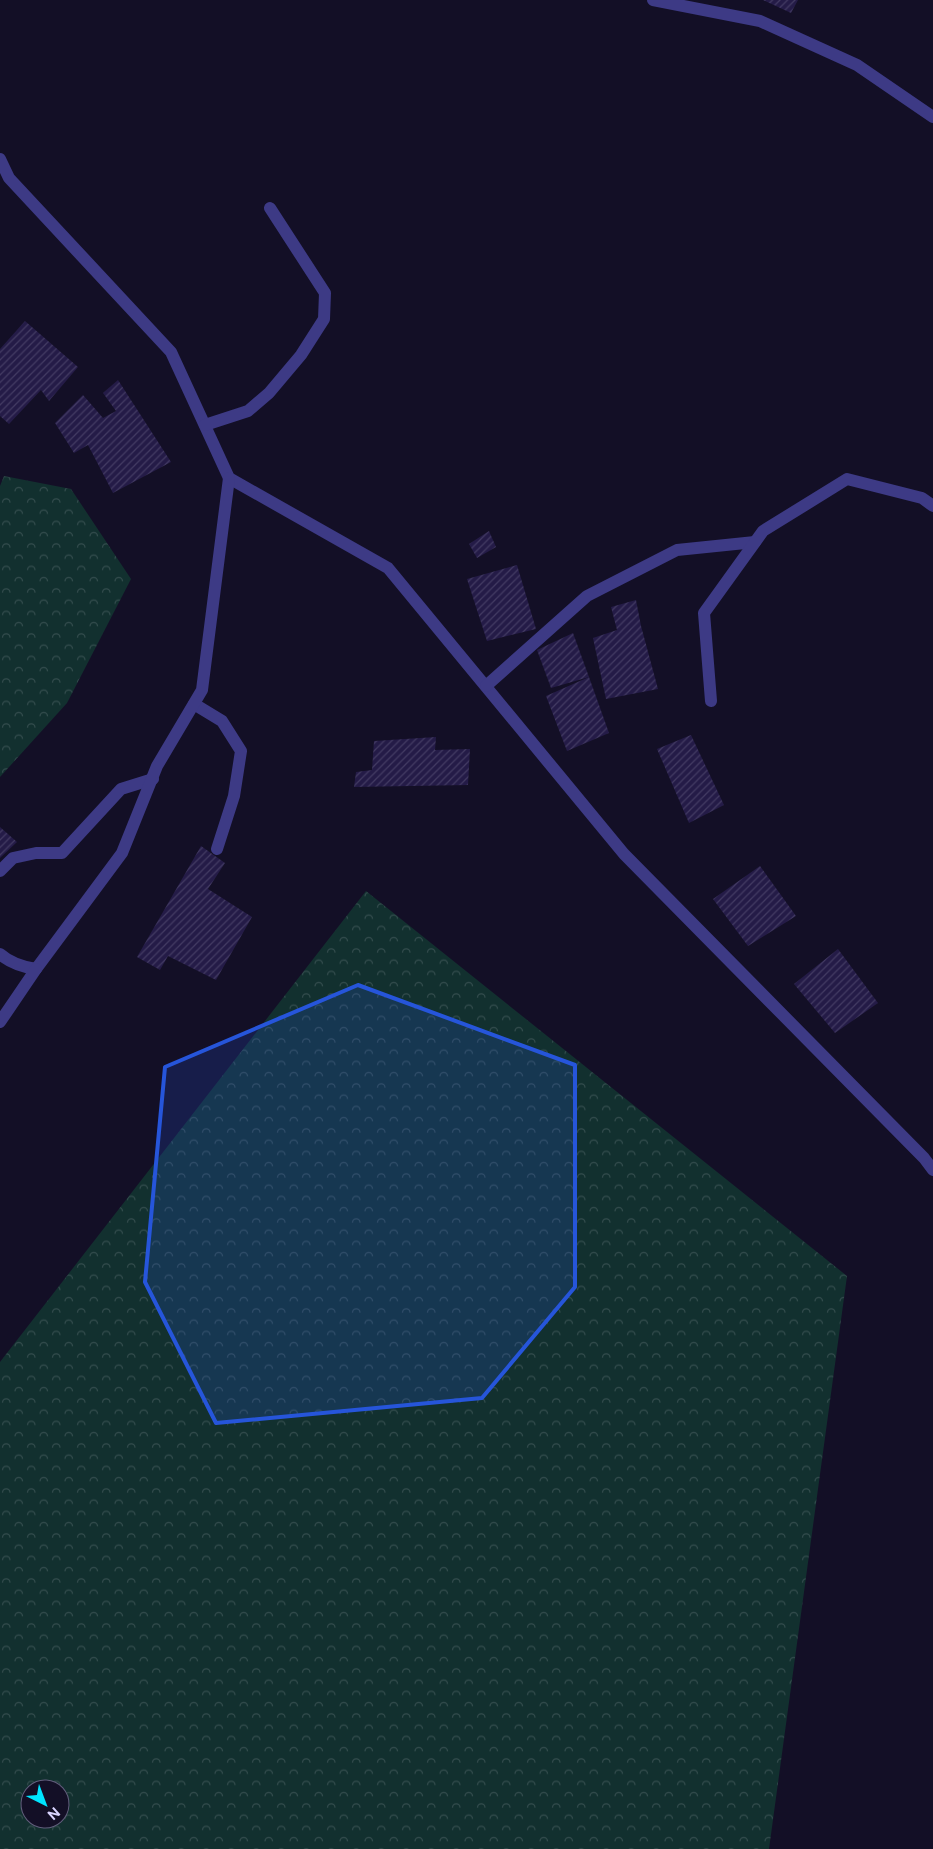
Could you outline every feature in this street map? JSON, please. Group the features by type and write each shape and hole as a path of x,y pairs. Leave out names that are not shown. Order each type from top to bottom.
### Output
{"street":[{"path":"654,0 760,21 857,65 933,117"},
{"path":"0,159 9,178 171,352 229,478 202,690 157,766 122,853 36,968 0,1022"},
{"path":"204,425 248,411 269,393 301,355 324,319 325,293 270,208"},
{"path":"229,478 388,568 624,854 924,1158 933,1170"},
{"path":"711,701 704,613 763,531 847,479 922,498 933,506"},
{"path":"486,686 587,596 677,550 755,542"},
{"path":"194,704 222,721 241,752 234,796 217,849"},
{"path":"0,871 12,858 36,853 62,853 121,789 153,778"},
{"path":"0,954 5,959 25,967 36,968"}],"highlighted area":[{"path":"358,985 575,1065 575,1287 482,1398 216,1423 145,1282 165,1067"}],"green space":[{"path":"4,476 71,489 131,579 67,703 0,777 0,486"},
{"path":"366,891 847,1276 769,1849 0,1849 0,1362"}],"building":[{"path":"763,0 798,0 791,13"},
{"path":"25,321 78,367 49,401 41,390 9,424 0,416 0,349"},
{"path":"118,380 171,462 113,493 88,445 74,453 55,423 83,395 103,418 116,411 103,393"},
{"path":"489,531 496,547 477,558 469,544"},
{"path":"517,565 536,629 487,641 467,579"},
{"path":"636,600 658,689 606,699 593,638 617,630 611,607"},
{"path":"573,633 589,677 551,688 537,650"},
{"path":"589,677 609,733 567,751 546,696"},
{"path":"691,735 724,805 689,823 657,749"},
{"path":"436,737 435,750 470,749 468,785 354,787 356,772 372,770 374,741"},
{"path":"0,827 17,842 0,858"},
{"path":"201,846 225,863 208,889 252,917 216,980 168,956 160,970 137,957"},
{"path":"760,866 796,916 748,946 713,899"},
{"path":"838,949 878,1003 835,1033 794,984"}]}
